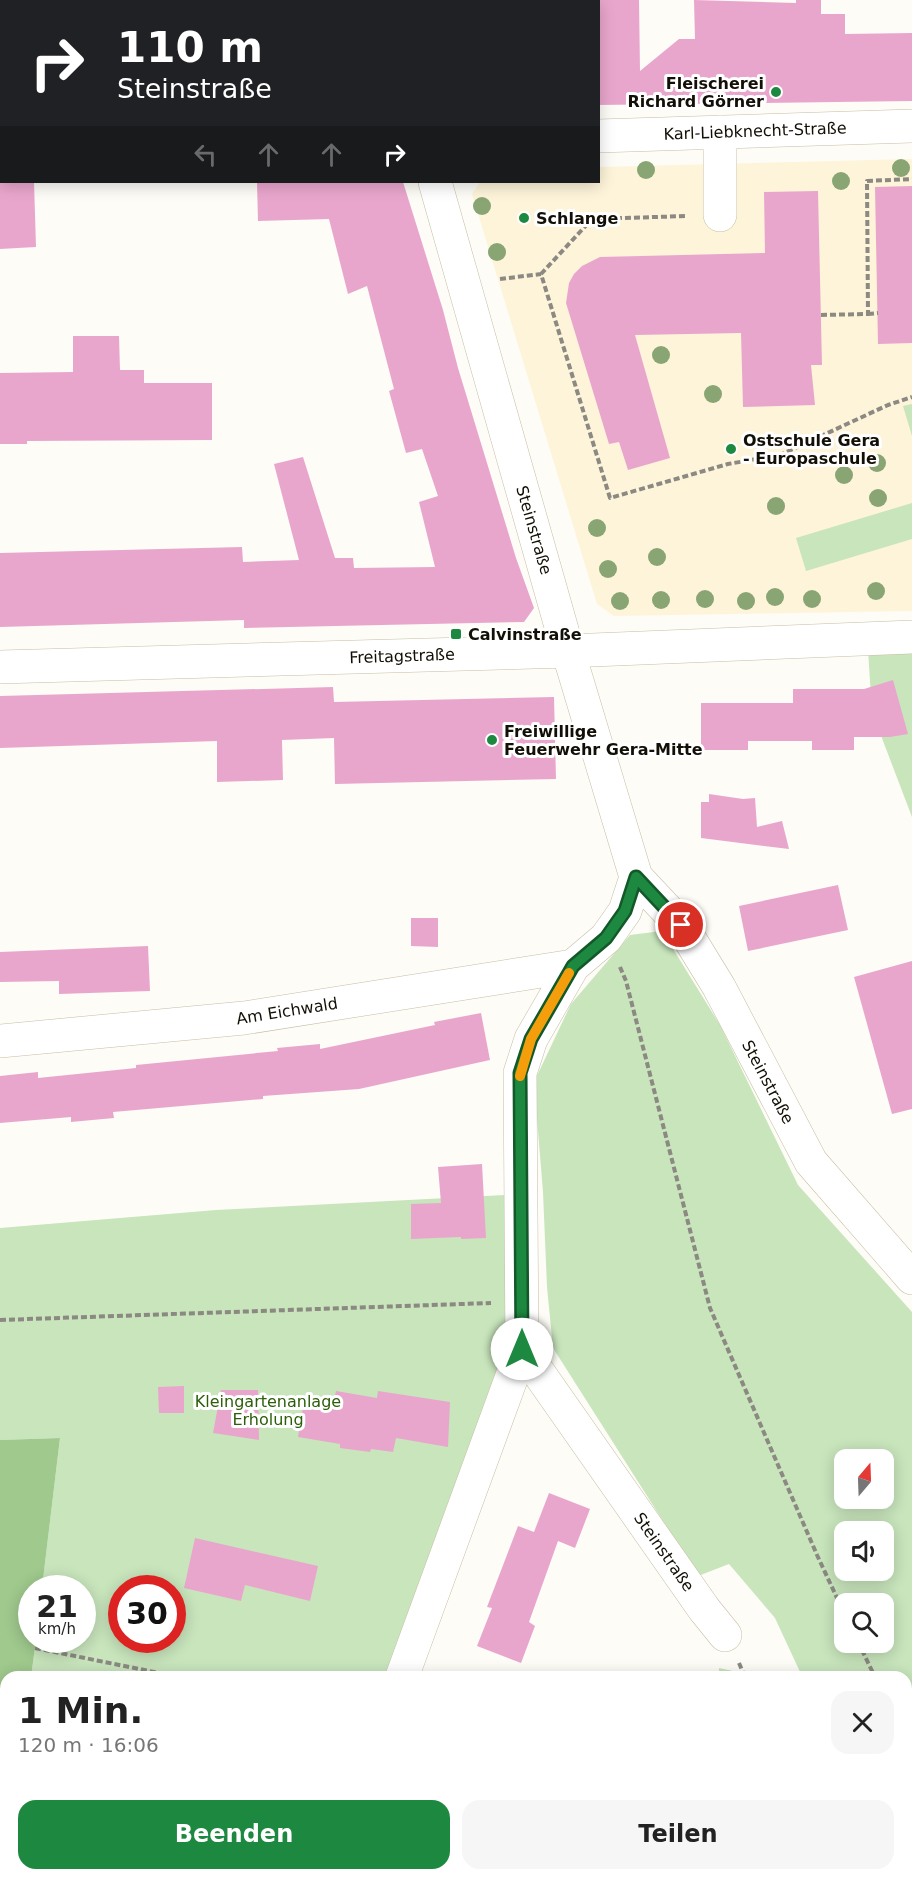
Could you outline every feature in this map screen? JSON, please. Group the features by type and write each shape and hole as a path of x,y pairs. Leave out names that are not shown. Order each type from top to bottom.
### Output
{"street":[{"name":"Karl-Liebknecht-Straße","path":"600,136 912,126"},
{"path":"720,132 720,215"},
{"name":"Steinstraße","path":"435,183 568,651 636,877 681,925 719,987 811,1162 912,1278"},
{"name":"Freitagstraße","path":"0,667 568,651 912,637"},
{"path":"404,1671 522,1349 520,1073 531,1039 573,966 606,938 625,911 636,877"},
{"name":"Am Eichwald","path":"0,1041 244,1018 573,966"},
{"name":"Steinstraße","path":"522,1349 704,1609 725,1635"}],"path":[{"path":"868,314 867,181 912,179"},
{"path":"500,279 541,274 592,219 720,215"},
{"path":"541,274 610,498 728,464 780,455 888,405 912,398"},
{"path":"821,315 878,313"},
{"path":"626,981 710,1308 835,1593"},
{"path":"0,1320 522,1302"},
{"path":"60,1653 149,1671"},
{"path":"863,1653 872,1671"}],"shaded area":[{"name":"Ostschule Gera - Europaschule","path":"912,159 912,611 614,616 597,604 472,194 479,183 600,183 600,167"}],"green space":[{"path":"912,404 912,436 903,406"},
{"path":"912,503 912,539 806,571 796,538"},
{"path":"912,648 912,817 872,712 868,650"},
{"path":"662,931 720,1025 798,1185 912,1312 912,1671 800,1671 775,1618 729,1564 698,1576 553,1348 534,1082 571,1004 630,935"},
{"name":"Kleingartenanlage Erholung","path":"505,1195 509,1340 389,1671 32,1671 34,1653 96,1653 96,1575 44,1575 60,1438 0,1440 0,1228 216,1210"},
{"path":"60,1438 44,1575 18,1575 18,1653 34,1653 32,1671 0,1671 0,1440"}],"building":[{"path":"600,0 639,0 640,71 679,39 695,39 694,0 796,3 796,0 821,0 821,14 845,14 845,34 912,33 912,101 600,105"},
{"path":"0,183 34,183 36,247 0,249"},
{"path":"257,183 403,183 516,558 534,608 524,622 244,628 244,620 0,627 0,553 242,547 243,562 299,560 274,464 303,457 335,558 353,558 354,568 435,567 419,502 438,496 422,449 406,453 389,391 394,389 367,286 348,294 329,219 258,221"},
{"path":"912,186 912,343 878,344 875,187"},
{"path":"818,191 822,365 811,365 815,405 743,407 741,333 635,335 670,458 628,470 619,442 609,444 566,303 569,283 574,274 582,266 600,257 765,253 764,192"},
{"path":"73,336 119,336 120,370 144,370 144,383 212,383 212,440 27,441 27,444 0,444 0,373 73,372"},
{"path":"893,680 908,734 890,737 854,737 854,750 812,750 812,741 748,741 748,750 701,750 701,703 793,703 793,689 864,689"},
{"path":"333,687 334,702 554,697 556,779 335,784 334,738 282,740 283,780 217,782 217,741 0,748 0,696"},
{"path":"709,794 743,799 755,798 757,827 782,821 789,849 701,838 701,802 709,802"},
{"path":"838,885 848,930 748,951 739,906"},
{"path":"411,918 438,918 438,947 411,946"},
{"path":"148,946 150,991 59,994 59,981 0,982 0,952"},
{"path":"912,961 912,1109 892,1114 854,977"},
{"path":"481,1013 490,1060 359,1089 263,1096 263,1099 113,1112 114,1118 71,1122 71,1117 0,1123 0,1076 38,1072 38,1078 136,1068 136,1065 278,1051 277,1048 320,1044 320,1049"},
{"path":"482,1164 486,1238 411,1239 411,1204 441,1203 438,1167"},
{"path":"184,1386 184,1413 159,1413 158,1387"},
{"path":"221,1390 258,1390 259,1440 213,1433"},
{"path":"336,1391 377,1398 378,1391 450,1402 448,1447 396,1438 393,1452 371,1449 370,1452 340,1448 340,1444 298,1437 305,1396 334,1401"},
{"path":"549,1493 590,1509 575,1548 558,1541 529,1622 535,1626 521,1663 477,1646 492,1608 487,1607 518,1526 534,1532"},
{"path":"195,1538 318,1566 310,1601 245,1585 241,1601 186,1588"}],"slow traffic":[{"path":"520,1076 531,1039 569,973"}],"place":[{"name":"Fleischerei Richard Görner","path":"776,92"},
{"name":"Schlange","path":"524,218"},
{"name":"Ostschule Gera - Europaschule","path":"731,449"},
{"name":"Calvinstraße","path":"456,634"},
{"name":"Freiwillige Feuerwehr Gera-Mitte","path":"492,740"}],"route":[{"path":"522,1349 520,1073 531,1039 573,966 606,938 625,911 636,877 681,925"}]}
